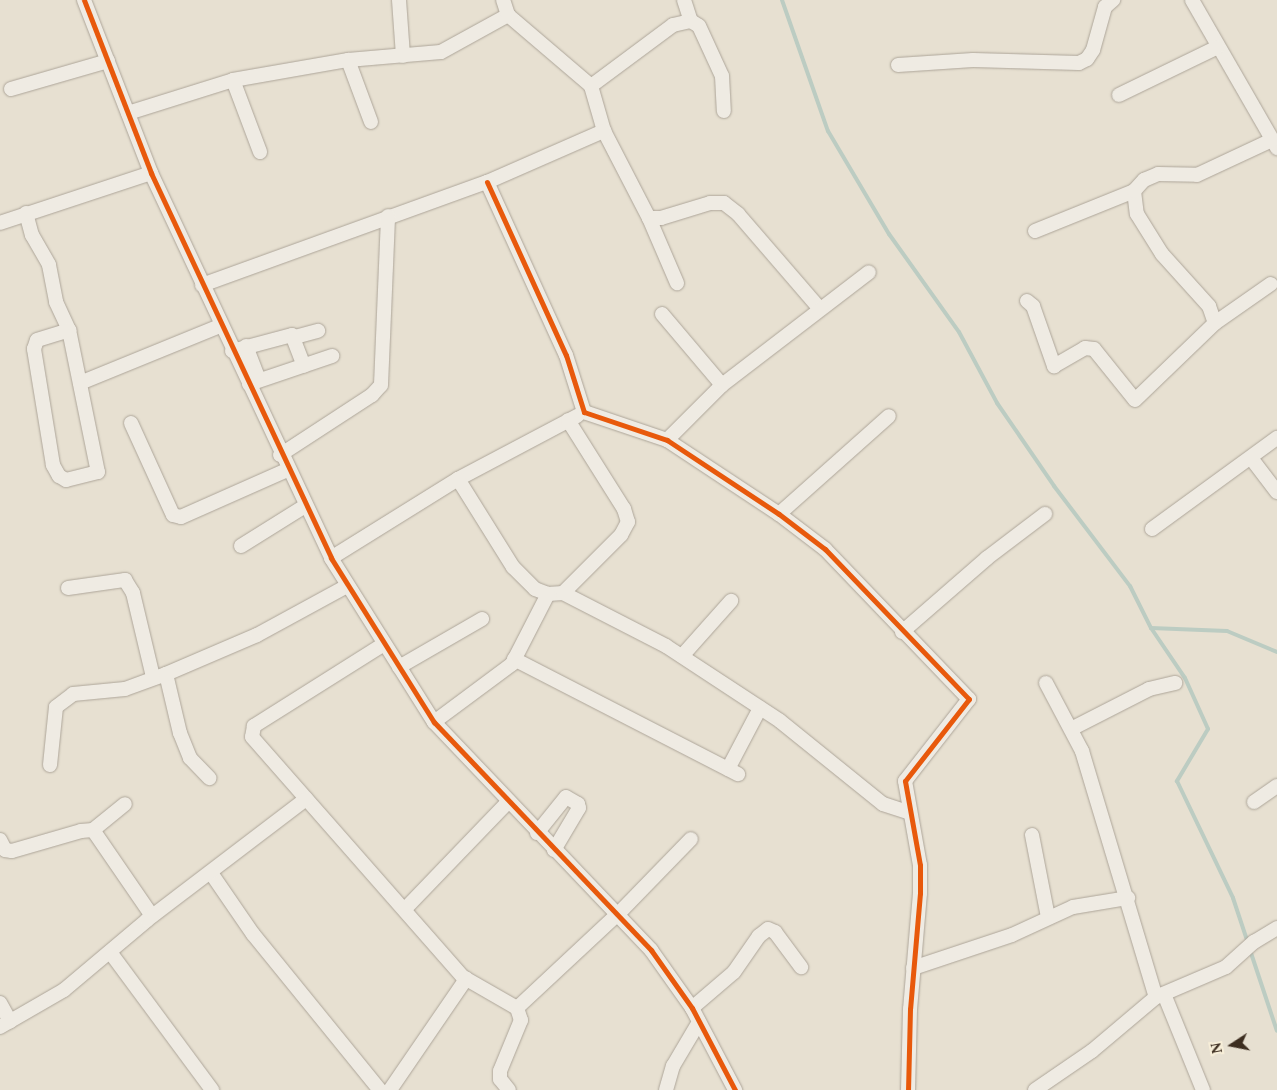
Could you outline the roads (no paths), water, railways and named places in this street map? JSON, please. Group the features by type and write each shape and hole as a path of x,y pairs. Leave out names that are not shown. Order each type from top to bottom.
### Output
{"street":[{"path":"84,0 151,173 232,351 254,382"},
{"path":"399,0 403,56"},
{"path":"503,0 508,15 591,86 604,131 649,218 677,283"},
{"path":"684,0 691,21 699,26 722,76 724,111"},
{"path":"898,65 973,60 1079,63 1087,59 1094,50 1105,7 1113,0"},
{"path":"1035,231 1134,190 1144,180 1158,174 1197,175 1274,144 1192,0"},
{"path":"128,113 233,80 348,60 441,52 508,15"},
{"path":"591,86 672,25 691,21"},
{"path":"1119,95 1218,47"},
{"path":"348,60 371,122"},
{"path":"11,89 108,61"},
{"path":"233,80 260,152"},
{"path":"202,285 388,216 487,182 604,131"},
{"path":"0,223 151,173"},
{"path":"487,182 566,355 584,412"},
{"path":"1134,190 1137,214 1162,254 1209,306 1215,323"},
{"path":"649,218 661,218 710,203 724,204 738,214 819,308"},
{"path":"26,213 32,235 49,265 56,302 69,330 98,472 66,480 59,476 53,465 34,349 37,340 69,330"},
{"path":"280,455 372,395 382,385 388,216"},
{"path":"667,440 722,385 819,308 869,272"},
{"path":"1028,300 1033,306 1054,366 1090,347 1099,353 1135,400 1215,323 1271,284"},
{"path":"662,314 722,385"},
{"path":"80,383 220,326"},
{"path":"232,351 292,335 295,337 318,331"},
{"path":"295,337 304,366"},
{"path":"246,346 254,382 280,455 330,558 434,722 537,833 619,913 651,950 692,1008 735,1090"},
{"path":"254,382 332,356"},
{"path":"330,558 458,479 584,412 667,440 779,514 826,549 902,632 968,696 969,702 911,770 905,781 908,812 920,865 913,968 908,1090"},
{"path":"779,514 889,416"},
{"path":"563,593 621,535 628,522 624,509 568,420"},
{"path":"131,423 174,515 180,517 287,470"},
{"path":"1152,529 1277,438"},
{"path":"1251,458 1277,492"},
{"path":"458,479 513,567 535,589 548,594 563,593 682,656 760,708 871,796 884,804 908,812"},
{"path":"241,546 305,506"},
{"path":"902,632 987,558 1045,514"},
{"path":"68,588 125,580 133,592 160,676 190,758 209,778"},
{"path":"50,765 56,707 73,694 125,688 160,676 257,636 347,586"},
{"path":"434,722 504,671 514,659 548,594"},
{"path":"682,656 731,601"},
{"path":"399,667 482,619"},
{"path":"384,644 251,730 252,737 466,979 517,1008 521,1020 500,1071 500,1080 508,1090"},
{"path":"514,659 733,771 760,708"},
{"path":"1070,729 1149,689 1175,682"},
{"path":"1046,683 1082,751 1160,995 1203,1090"},
{"path":"1254,802 1277,786"},
{"path":"537,833 566,797 578,804 579,808 554,850"},
{"path":"0,1003 5,1024 64,990 152,916 306,799"},
{"path":"404,909 508,802"},
{"path":"0,840 6,850 12,851 82,831 93,830 108,815 125,804"},
{"path":"93,830 152,916"},
{"path":"1032,835 1048,917"},
{"path":"517,1008 619,913 691,839"},
{"path":"211,873 258,942 380,1090"},
{"path":"913,968 1012,935 1073,907 1128,898"},
{"path":"1035,1090 1092,1051 1160,995 1226,967 1254,942 1277,928"},
{"path":"692,1008 734,972 759,936 768,929 776,932 801,967"},
{"path":"110,952 212,1090"},
{"path":"390,1090 466,979"},
{"path":"666,1090 673,1066 699,1022"}],"waterway":[{"path":"782,0 828,131 889,234 959,332 997,403 1054,486 1130,586 1151,628 1185,678 1208,729 1177,781 1233,898 1248,943"},
{"path":"1151,628 1227,631 1277,652"},
{"path":"1250,950 1277,1031"}]}
